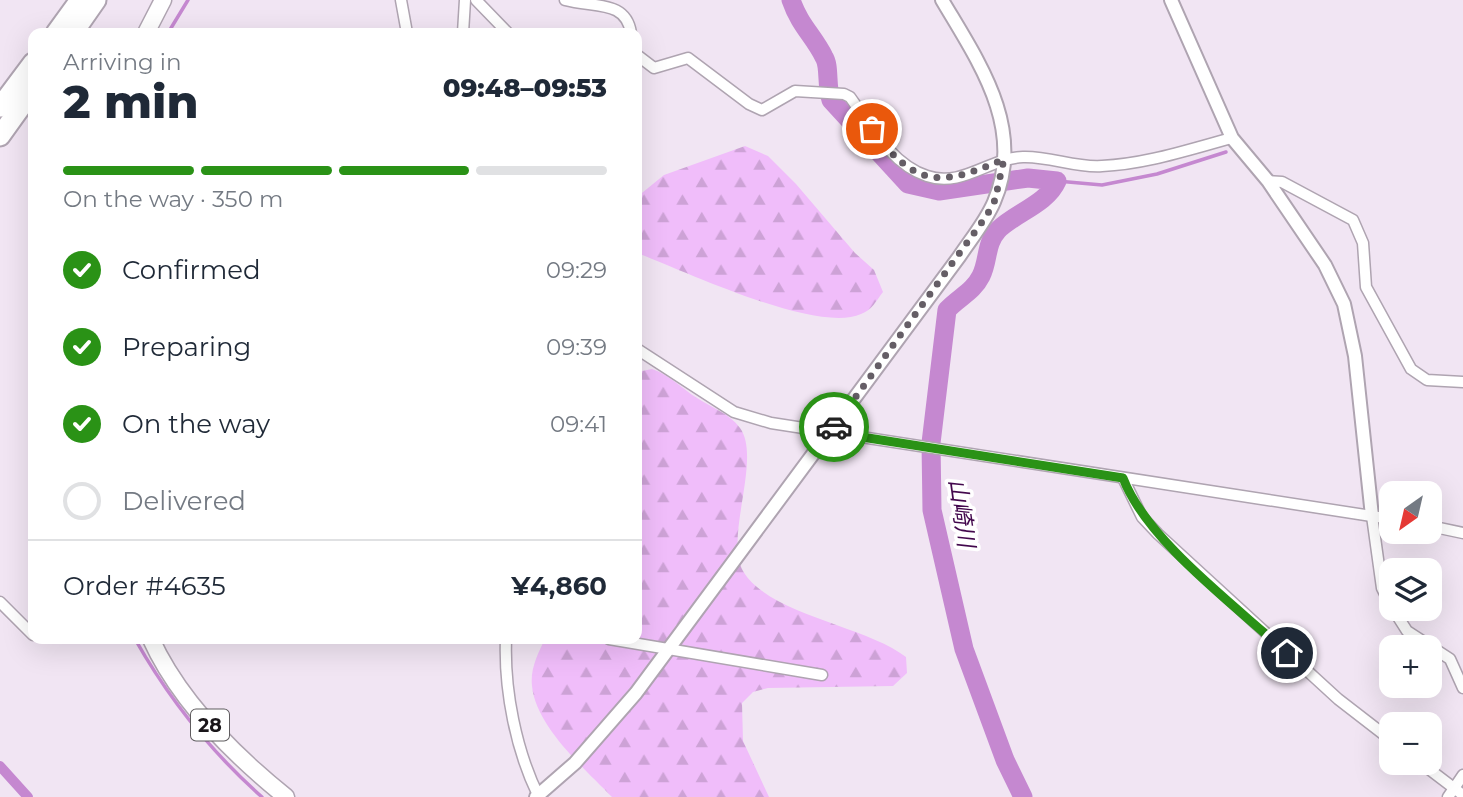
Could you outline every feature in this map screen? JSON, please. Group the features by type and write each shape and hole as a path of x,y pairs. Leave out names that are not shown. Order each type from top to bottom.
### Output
{"highway":[{"path":"60,28 80,0"},
{"path":"76,28 96,0"},
{"path":"0,107 28,70"},
{"path":"0,136 28,97"}],"main road":[{"path":"149,28 163,0"},
{"name":"28","path":"154,644 184,692 217,734 256,773 286,797"}],"street":[{"path":"401,0 406,28"},
{"path":"463,28 466,0"},
{"path":"475,0 503,28"},
{"path":"565,0 599,2 620,8 628,16 630,28"},
{"path":"506,644 509,692 525,763 537,796 603,733 670,647 959,257 987,215 999,186 1003,162 1003,127 997,100 942,0"},
{"path":"1171,0 1232,138 1268,181 1325,265 1344,304 1355,356 1379,564"},
{"path":"642,59 654,68 688,58 749,104 762,110 785,94 827,93 850,97 887,147 907,166 930,178 954,179 1024,157 1077,166 1102,166 1153,159 1232,138"},
{"path":"1268,181 1282,182 1353,220 1363,243 1366,287 1411,369 1427,380 1463,382"},
{"path":"642,352 734,412 771,423 1379,517"},
{"path":"1123,478 1131,498 1158,534 1338,699 1379,731"},
{"path":"1442,529 1463,533"},
{"path":"0,602 28,630"},
{"path":"1400,621 1406,631 1450,659 1463,688"},
{"path":"642,643 822,674"},
{"path":"1433,775 1451,792 1463,794"},
{"path":"1451,792 1463,775"}],"green space":[{"path":"745,146 768,156 796,184 855,253 874,270 883,292 874,305 861,314 840,318 814,315 750,298 642,255 642,193 664,175"},
{"path":"652,369 664,375 726,415 740,428 746,441 747,458 738,557 743,571 756,586 774,599 889,646 906,657 907,673 893,686 768,688 753,692 742,703 743,741 769,797 612,797 563,746 542,717 535,701 532,673 543,644 642,644 642,371"}],"waterway":[{"path":"171,28 188,0"},
{"name":"山崎川","path":"791,0 798,17 826,61 831,100 908,184 939,191 1028,178 1057,181 1046,196 998,230 991,241 978,282 947,310 931,443 932,510 964,649 1005,760 1023,797"},
{"path":"1057,181 1102,185 1157,174 1226,152"},
{"path":"138,644 162,683 208,743 262,797"},
{"path":"0,766 28,797"}],"way so far":[{"path":"834,427 987,215 995,200 1004,159 954,179 930,178 907,166 872,129"}],"route":[{"path":"834,427 830,432 1123,478 1142,517 1287,653"}]}
